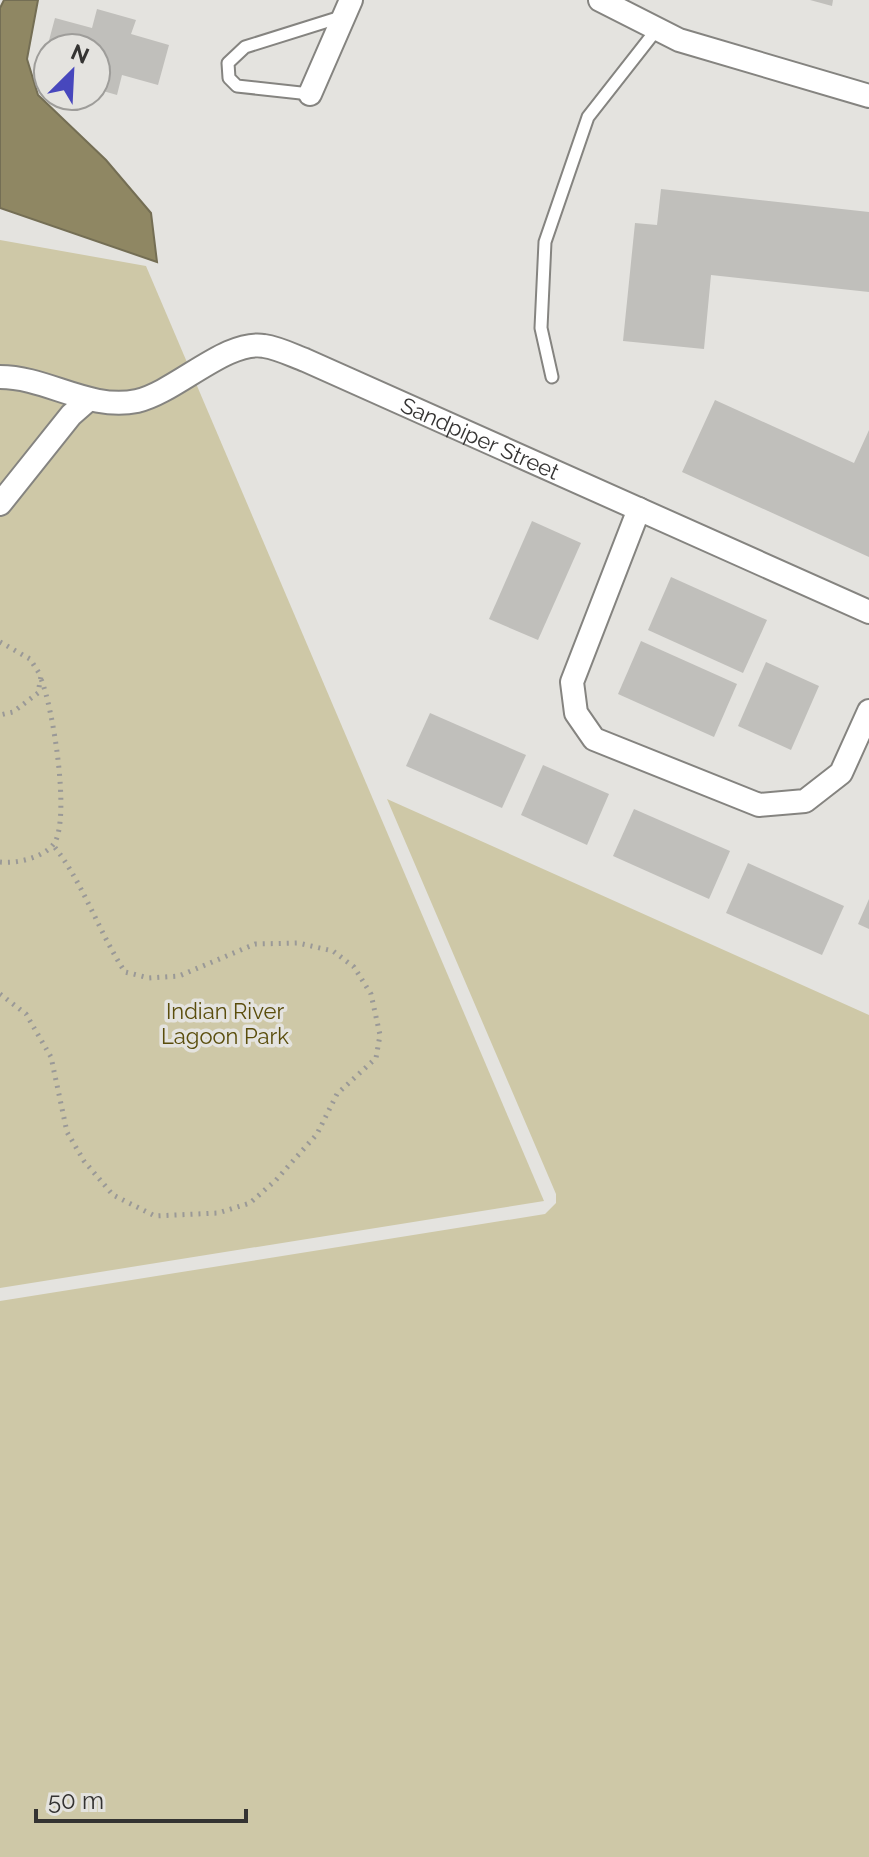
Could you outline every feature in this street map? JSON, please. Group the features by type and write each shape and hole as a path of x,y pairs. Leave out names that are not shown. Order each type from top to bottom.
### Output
{"street":[{"path":"600,0 679,40 869,96"},
{"path":"310,94 348,8"},
{"name":"Sandpiper Street","path":"0,377 57,386 87,401 135,401 171,388 232,351 262,345 305,360 869,612"},
{"path":"0,504 71,415 87,401"},
{"path":"639,509 572,682 576,713 594,739 759,805 805,801 841,773 869,711"}],"lane":[{"path":"310,94 237,86 229,78 228,63 245,47 348,8"},
{"path":"552,377 541,328 545,242 588,117 657,29"}],"path":[{"path":"0,642 30,659 41,679 54,723 60,816 53,845 48,851 11,863 0,862"},
{"path":"0,715 13,712 38,693 41,679"},
{"path":"0,994 26,1014 51,1057 67,1132 84,1161 113,1195 155,1216 218,1213 250,1203 276,1180 317,1134 337,1094 376,1058 380,1035 371,994 354,967 333,951 298,943 255,944 179,976 149,978 125,972 105,941 65,860 53,845"}],"green space":[{"name":"Indian River Lagoon Park","path":"0,240 146,266 544,1201 0,1288"},
{"path":"387,799 869,1015 869,1857 0,1857 0,1301 545,1214 556,1203 556,1194"}],"shaded area":[{"path":"4,0 38,0 27,59 32,75 32,112 56,112 106,160 151,213 157,262 0,208 0,8"}],"building":[{"path":"810,0 833,0 832,6"},
{"path":"97,9 136,20 131,34 169,45 158,85 122,75 117,95 112,94 112,32 51,32 55,18 92,28"},
{"path":"661,189 869,212 869,292 711,275 704,349 623,341 635,223 657,225"},
{"path":"715,400 854,463 869,430 869,557 682,472"},
{"path":"532,521 581,543 538,640 489,619"},
{"path":"671,577 767,620 743,673 648,630"},
{"path":"641,641 737,684 714,737 618,694"},
{"path":"766,662 819,686 791,750 738,726"},
{"path":"430,713 526,755 502,808 406,766"},
{"path":"543,765 609,794 587,845 521,815"},
{"path":"634,809 730,851 709,899 613,856"},
{"path":"748,863 844,906 822,955 726,913"},
{"path":"869,899 869,929 858,924"}]}
